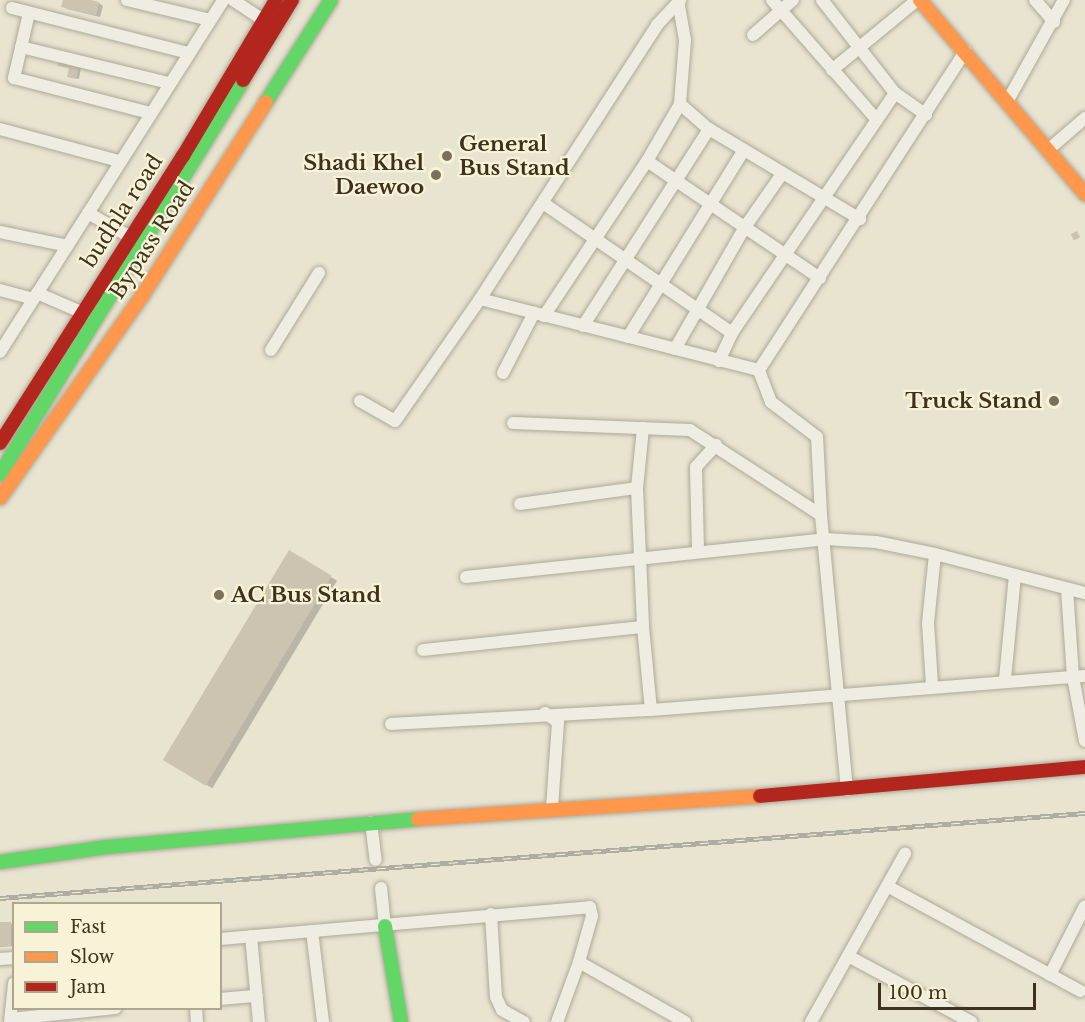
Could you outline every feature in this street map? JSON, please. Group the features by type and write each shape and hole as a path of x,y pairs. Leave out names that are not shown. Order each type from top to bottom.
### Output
{"main road":[{"path":"270,24 276,0"},
{"path":"0,442 88,315 270,24 292,0"},
{"name":"Bypass Road","path":"0,498 136,305 331,0"},
{"path":"918,0 1008,100 1085,194"},
{"path":"0,474 88,315"},
{"path":"0,862 107,847 371,822 552,808 847,790 1085,767"},
{"path":"385,926 401,1022"}],"street":[{"path":"127,0 210,20"},
{"path":"0,352 223,0"},
{"path":"232,0 270,24"},
{"path":"772,0 877,120"},
{"path":"753,35 793,0"},
{"path":"822,0 895,93 926,114"},
{"path":"831,70 858,45 918,0"},
{"path":"1035,0 1054,22"},
{"path":"1008,100 1054,22 1064,0"},
{"path":"503,373 539,314 596,239 647,161 680,104 685,40 679,1"},
{"path":"360,401 395,421 480,299 657,25 679,1"},
{"path":"12,8 188,53"},
{"path":"29,13 14,78 150,113"},
{"path":"21,46 169,83"},
{"path":"759,370 860,219 965,51"},
{"path":"720,361 732,333 822,196 895,93"},
{"path":"680,104 709,129 860,219"},
{"path":"1048,150 1085,118"},
{"path":"0,129 119,161"},
{"path":"583,326 674,179 709,129"},
{"path":"628,337 744,150"},
{"path":"647,161 820,278"},
{"path":"675,349 696,308 745,227 782,174"},
{"path":"543,203 732,333"},
{"path":"88,213 136,240"},
{"path":"0,231 68,246"},
{"path":"271,350 319,273"},
{"path":"0,290 35,296 88,315"},
{"path":"480,299 759,370"},
{"path":"759,370 771,402 816,437 847,790"},
{"path":"513,423 690,430 821,514"},
{"path":"643,428 637,488 643,627 651,710"},
{"path":"698,550 696,467 716,445"},
{"path":"520,504 637,488"},
{"path":"466,577 640,556 825,539 876,542 935,554 1085,593"},
{"path":"932,685 928,623 935,554"},
{"path":"1005,679 1015,575"},
{"path":"1066,589 1079,676 1085,741"},
{"path":"423,650 643,627"},
{"path":"391,724 545,713 651,710 1005,679 1079,676"},
{"path":"545,713 558,722 552,808"},
{"path":"371,822 376,860"},
{"path":"812,1022 905,854"},
{"path":"887,886 1080,991"},
{"path":"381,888 385,926"},
{"path":"1050,975 1085,906"},
{"path":"222,939 590,907 592,916 579,962 557,1022"},
{"path":"491,914 496,998 502,1010 524,1022"},
{"path":"312,931 323,1022"},
{"path":"251,936 260,1022"},
{"path":"848,956 971,1022"},
{"path":"579,962 686,1022"},
{"path":"222,999 257,996"},
{"path":"12,1002 10,1020 98,1010"}],"building":[{"path":"63,0 99,2 96,16 61,7"},
{"path":"59,62 79,65 76,79 67,77 69,68 58,66"},
{"path":"1077,231 1080,237 1074,240 1071,234"},
{"path":"289,550 332,576 206,786 163,760"},
{"path":"0,922 11,922 11,946 0,946"}],"railway":[{"path":"0,898 1085,813"}],"traffic: fast":[{"path":"266,102 331,0"},
{"path":"0,474 243,80"},
{"path":"0,862 107,847 418,819"},
{"path":"385,926 401,1022"}],"traffic: slow":[{"path":"920,0 1085,194"},
{"path":"0,498 142,296 266,102"},
{"path":"418,819 760,796"}],"traffic: jam":[{"path":"0,443 183,156 276,0"},
{"path":"243,80 292,0"},
{"path":"760,796 1085,767"}],"place":[{"name":"General Bus Stand","path":"447,156"},
{"name":"Shadi Khel Daewoo","path":"436,175"},
{"name":"Truck Stand","path":"1054,401"},
{"name":"AC Bus Stand","path":"219,595"}]}
